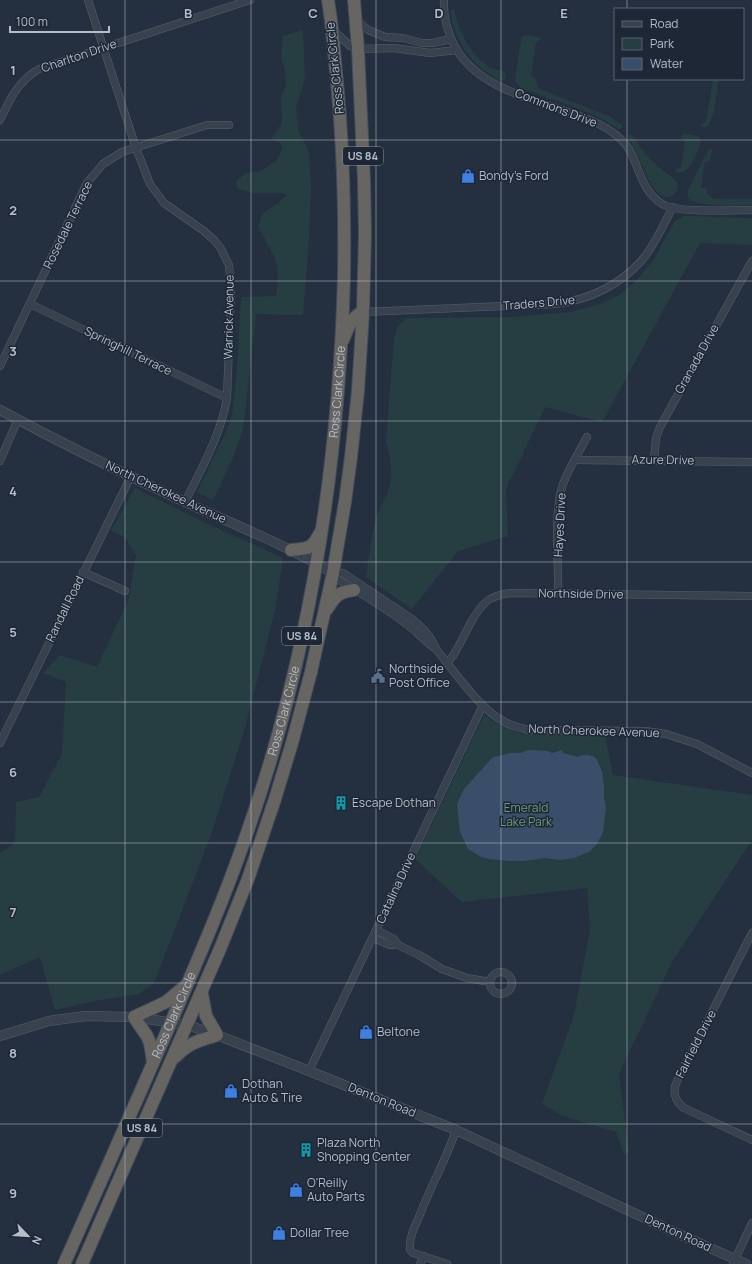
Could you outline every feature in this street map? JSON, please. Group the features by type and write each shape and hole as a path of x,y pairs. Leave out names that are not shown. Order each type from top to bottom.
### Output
{"highway":[{"name":"Ross Clark Circle","path":"64,1264 171,1023 233,873 267,772 295,668 317,563 331,454 341,346 344,241 344,185 340,104 328,0"},
{"name":"Ross Clark Circle","path":"82,1264 202,992 248,879 282,776 301,710 333,573 351,457 364,312 364,181 358,49 354,0"},
{"path":"344,185 364,181"},
{"path":"341,346 353,319 364,312"},
{"path":"331,454 351,457"},
{"path":"291,550 313,545 322,529"},
{"path":"324,613 334,598 342,592 354,590"},
{"path":"267,772 282,776"},
{"path":"233,873 248,879"},
{"path":"209,934 214,946 220,949"},
{"path":"153,1064 150,1043 134,1017 166,1002 188,983"},
{"path":"172,1060 194,1042 217,1035 203,1008 202,992"},
{"path":"92,1200 97,1208 104,1213"}],"street":[{"name":"Warrick Avenue","path":"88,0 136,148 150,184 157,194 172,209 214,240 220,247 229,265 231,290 227,398 223,420 184,502"},
{"name":"Charlton Drive","path":"0,120 13,93 24,80 45,66 250,0"},
{"name":"Commons Drive","path":"444,0 445,16 451,39 457,50 472,69 508,90 597,123 612,132 628,148 640,176 651,194 664,204 685,210 752,210"},
{"path":"356,16 361,24 368,30 385,37 396,37 422,43 433,43 451,39"},
{"path":"332,29 350,46 358,49 394,48 430,53 457,50"},
{"name":"Rosedale Terrace","path":"0,366 92,176 100,167 122,152 207,125 228,125"},
{"name":"Traders Drive","path":"364,312 554,304 574,302 592,296 611,286 628,274 643,259 659,233 672,207"},
{"name":"Granada Drive","path":"654,460 656,438 660,426 752,261"},
{"name":"Springhill Terrace","path":"30,304 227,398"},
{"name":"North Cherokee Avenue","path":"0,410 67,445 184,502 317,563 333,573 339,580 407,624 418,633 427,643 436,649 483,705 503,721 529,730 645,731 671,735 697,744 752,773"},
{"path":"0,461 18,419"},
{"name":"Hayes Drive","path":"558,594 560,500 564,483 587,437"},
{"name":"Azure Drive","path":"575,460 752,462"},
{"name":"Randall Road","path":"0,743 131,476"},
{"path":"83,572 125,591"},
{"name":"North Cherokee Avenue","path":"333,573 342,573 412,619 432,638 436,649"},
{"name":"Northside Drive","path":"447,663 453,656 478,609 493,597 510,593 752,596"},
{"name":"Catalina Drive","path":"309,1071 483,705"},
{"path":"376,930 394,939 398,945"},
{"name":"Fairfield Drive","path":"752,933 677,1080 674,1090 676,1099 684,1108 752,1140"},
{"path":"373,938 390,945 398,945 419,955 442,969 467,978 490,982"},
{"name":"Denton Road","path":"0,1036 49,1021 74,1017 99,1016 134,1017 187,1026 217,1035 456,1130 734,1262 746,1264"},
{"path":"447,1264 413,1253 410,1250 410,1238 456,1130"},
{"path":"734,1262 752,1223"},
{"path":"420,1264 424,1256"}],"green space":[{"path":"452,9 454,10 459,27 466,42 476,56 490,68 505,72 504,79 502,81 479,66 463,47 453,24 451,16"},
{"path":"303,30 305,79 296,107 298,129 309,152 311,187 303,315 256,314 243,430 232,460 213,500 197,492 227,430 232,415 237,371 241,297 276,296 278,279 276,260 258,226 263,213 287,195 281,193 256,193 237,189 236,181 246,173 261,171 276,161 283,148 279,142 271,139 282,123 281,97 286,85 285,70 281,57 283,36"},
{"path":"526,35 540,37 541,39 536,42 531,77 535,78 538,87 542,90 611,117 622,125 622,128 618,129 596,116 519,87 515,79 521,40 522,37"},
{"path":"713,80 719,80 714,111 708,126 701,127 701,124 706,122"},
{"path":"685,134 698,136 701,143 690,166 681,173 676,172 675,170 681,167 685,139 680,138"},
{"path":"628,135 632,135 649,158 677,182 676,191 672,196 666,197 660,195 655,189 637,153 628,139"},
{"path":"709,149 712,150 710,161 704,163 701,188 706,188 708,195 714,199 752,199 752,205 709,205 693,201 688,198 688,190"},
{"path":"684,216 752,218 752,245 700,243 602,422 545,407 506,489 508,536 458,551 412,609 366,577 376,519 387,495 391,479 390,460 386,442 394,338 398,326 407,318 513,317 571,312 600,304 621,294 637,280 654,259 675,221"},
{"path":"135,488 206,523 283,558 276,606 245,728 211,835 154,983 139,994 94,1001 55,1010 40,957 0,975 0,853 15,843 16,802 39,797 62,754 66,682 43,673 60,655 97,667 129,598 136,556 125,537 111,531"},
{"name":"Emerald Lake Park","path":"484,715 500,725 522,734 605,735 613,775 752,795 752,840 672,962 619,1074 629,1152 624,1154 616,1132 563,1116 542,1104 574,1015 590,930 587,888 462,902 415,859"}],"water":[{"path":"529,750 548,751 552,753 562,750 563,753 578,757 587,755 596,758 602,771 606,808 603,832 597,844 589,852 574,858 560,860 546,858 510,861 481,857 468,849 460,832 457,804 464,789 493,757 511,753 520,753"}],"place":[{"name":"Bondy's Ford","path":"468,176"},
{"name":"Northside Post Office","path":"378,676"},
{"name":"Escape Dothan","path":"341,803"},
{"name":"Beltone","path":"366,1032"},
{"name":"Dothan Auto & Tire","path":"231,1091"},
{"name":"Plaza North Shopping Center","path":"306,1150"},
{"name":"O'Reilly Auto Parts","path":"296,1190"},
{"name":"Dollar Tree","path":"279,1233"}]}
